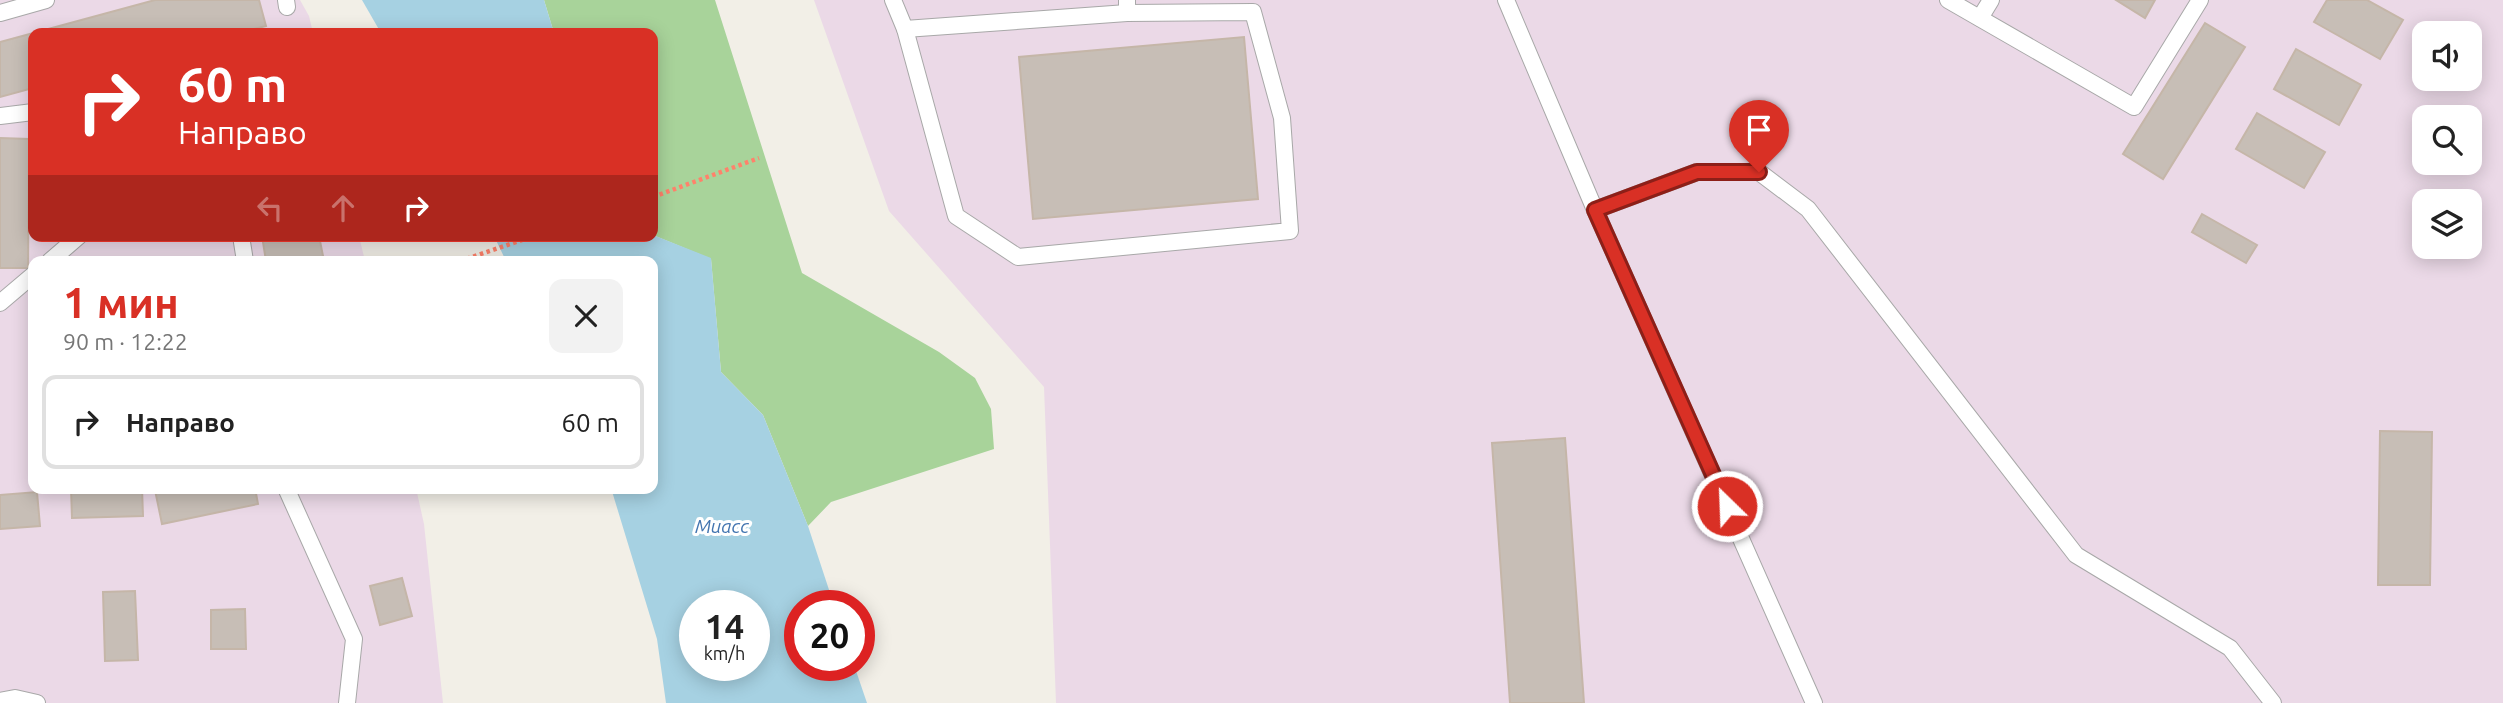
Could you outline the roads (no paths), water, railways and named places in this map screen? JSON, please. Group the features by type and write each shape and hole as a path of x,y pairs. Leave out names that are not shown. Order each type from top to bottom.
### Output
{"lane":[{"path":"0,12 46,0"},
{"path":"893,0 905,29 956,216 1018,257 1290,230 1282,118 1253,12 1127,7 905,29"},
{"path":"1506,0 1595,210 1814,703"},
{"path":"1948,0 2134,107 2200,0"},
{"path":"1980,18 1991,0"},
{"path":"0,116 28,113"},
{"path":"1595,210 1697,172 1759,172 1808,209 2076,555 2230,648 2273,703"},
{"path":"56,256 72,242"},
{"path":"0,303 28,279"},
{"path":"289,494 354,639 347,703"},
{"path":"10,701 37,703"}],"water":[{"path":"362,0 544,0 552,28 378,28"},
{"name":"Миасс","path":"658,237 711,258 721,372 763,415 808,526 829,590 784,590 784,681 859,681 867,703 666,703 657,639 613,494 658,494 658,256 504,256 497,242 658,242"}]}
